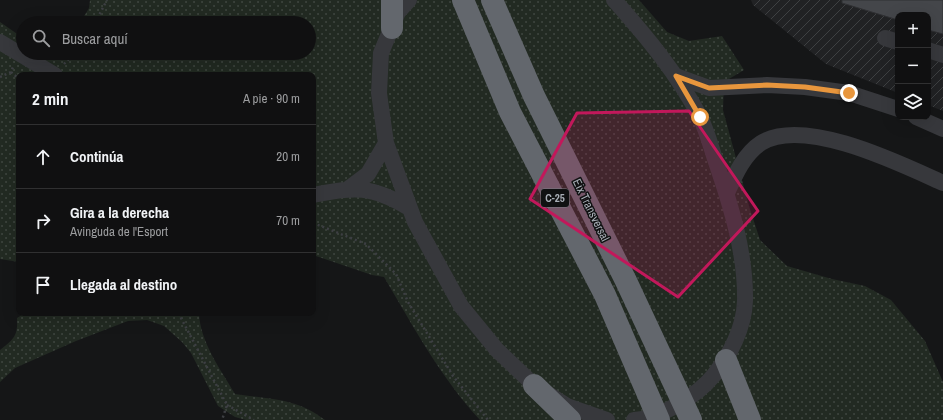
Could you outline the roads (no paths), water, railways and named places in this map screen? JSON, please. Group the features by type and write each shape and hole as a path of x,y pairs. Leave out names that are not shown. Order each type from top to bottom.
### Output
{"highway":[{"path":"392,0 392,28"},
{"name":"C-25","path":"463,0 510,112 605,295 659,420"},
{"name":"Eix Transversal","path":"492,0 534,96 673,380 691,420"},
{"path":"726,360 750,420"},
{"path":"534,385 570,420"}],"street":[{"path":"408,0 398,12 381,53 379,93 386,143 415,222 461,306 497,350 534,385 567,406 608,420"},
{"path":"614,0 645,36 676,76 700,117 726,193 742,256 745,302 736,340 726,360 708,382 679,404 641,420 634,420"},
{"path":"0,42 16,52"},
{"path":"931,51 943,55"},
{"path":"30,60 50,72"},
{"path":"676,76 709,88 767,85 805,87 849,93 895,108"},
{"path":"923,120 943,129"},
{"path":"726,193 742,161 761,143 789,134 822,138 881,155 943,183"},
{"path":"348,189 368,174 386,143"},
{"path":"316,195 348,189 370,191 393,198 409,208"}]}
